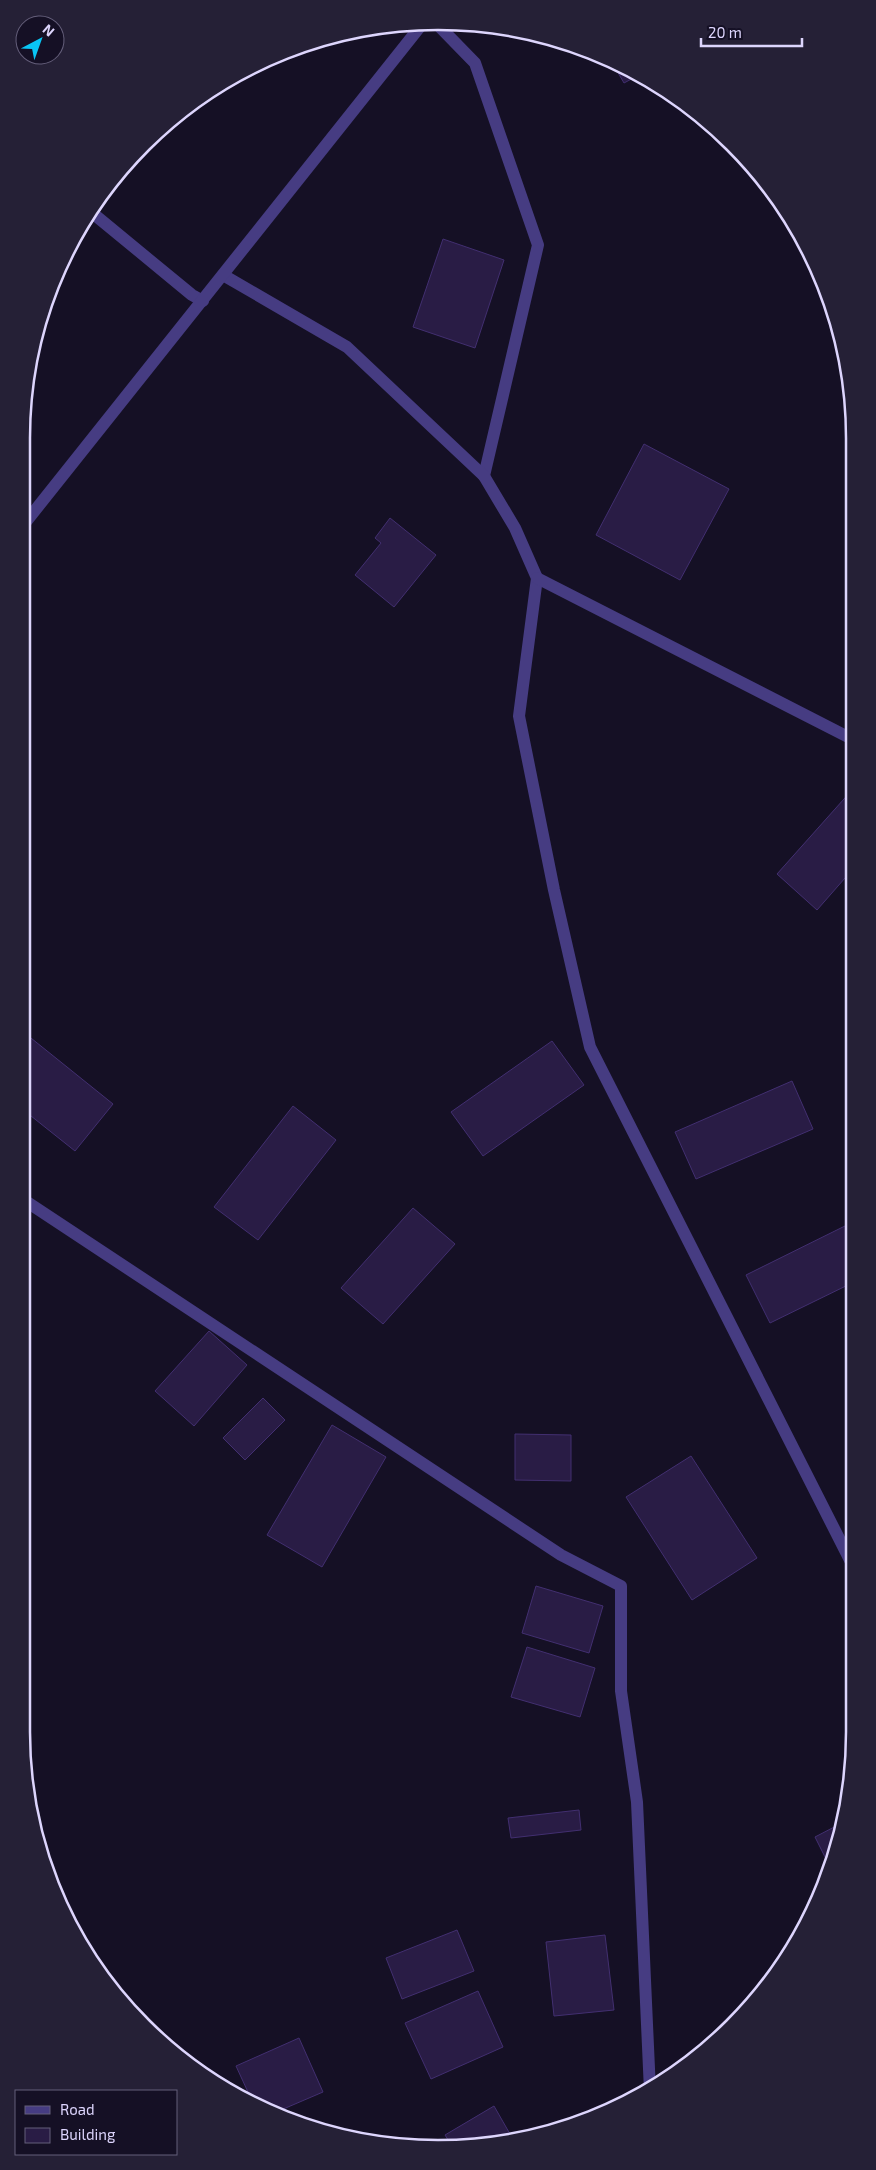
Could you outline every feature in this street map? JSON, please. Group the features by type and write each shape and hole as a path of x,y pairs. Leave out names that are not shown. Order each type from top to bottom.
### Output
{"street":[{"path":"443,30 475,63 538,244 484,476"},
{"path":"30,517 417,31"},
{"path":"96,216 192,295 203,301"},
{"path":"223,275 347,347 484,476 515,528 537,578 519,716 554,890 590,1047 846,1552"},
{"path":"537,578 846,736"},
{"path":"30,1204 561,1555 621,1586 621,1691 637,1802 650,2080"}],"building":[{"path":"617,72 631,79 624,83"},
{"path":"443,239 504,260 475,348 413,327"},
{"path":"644,444 729,489 680,580 596,535"},
{"path":"390,518 436,555 394,607 355,575 381,543 375,538"},
{"path":"846,797 846,877 817,910 777,874"},
{"path":"30,1037 113,1104 75,1151 30,1115"},
{"path":"552,1041 584,1085 483,1156 451,1112"},
{"path":"792,1081 813,1129 696,1179 675,1132"},
{"path":"293,1106 336,1140 258,1240 214,1207"},
{"path":"413,1208 455,1244 383,1324 341,1288"},
{"path":"846,1225 846,1286 770,1323 746,1275"},
{"path":"209,1331 247,1365 194,1426 155,1391"},
{"path":"263,1398 285,1420 245,1460 223,1438"},
{"path":"332,1425 386,1457 322,1567 267,1535"},
{"path":"515,1434 571,1435 571,1481 515,1480"},
{"path":"691,1456 757,1558 692,1600 626,1497"},
{"path":"536,1586 603,1606 589,1653 522,1633"},
{"path":"527,1647 595,1668 580,1717 511,1697"},
{"path":"579,1810 581,1830 511,1838 508,1818"},
{"path":"835,1827 826,1858 815,1837"},
{"path":"457,1930 474,1971 402,1999 386,1958"},
{"path":"605,1935 614,2010 554,2016 546,1942"},
{"path":"478,1991 503,2047 431,2079 405,2023"},
{"path":"299,2038 323,2092 283,2109 248,2093 236,2066"},
{"path":"494,2106 510,2134 491,2137 448,2140 445,2135"}]}
